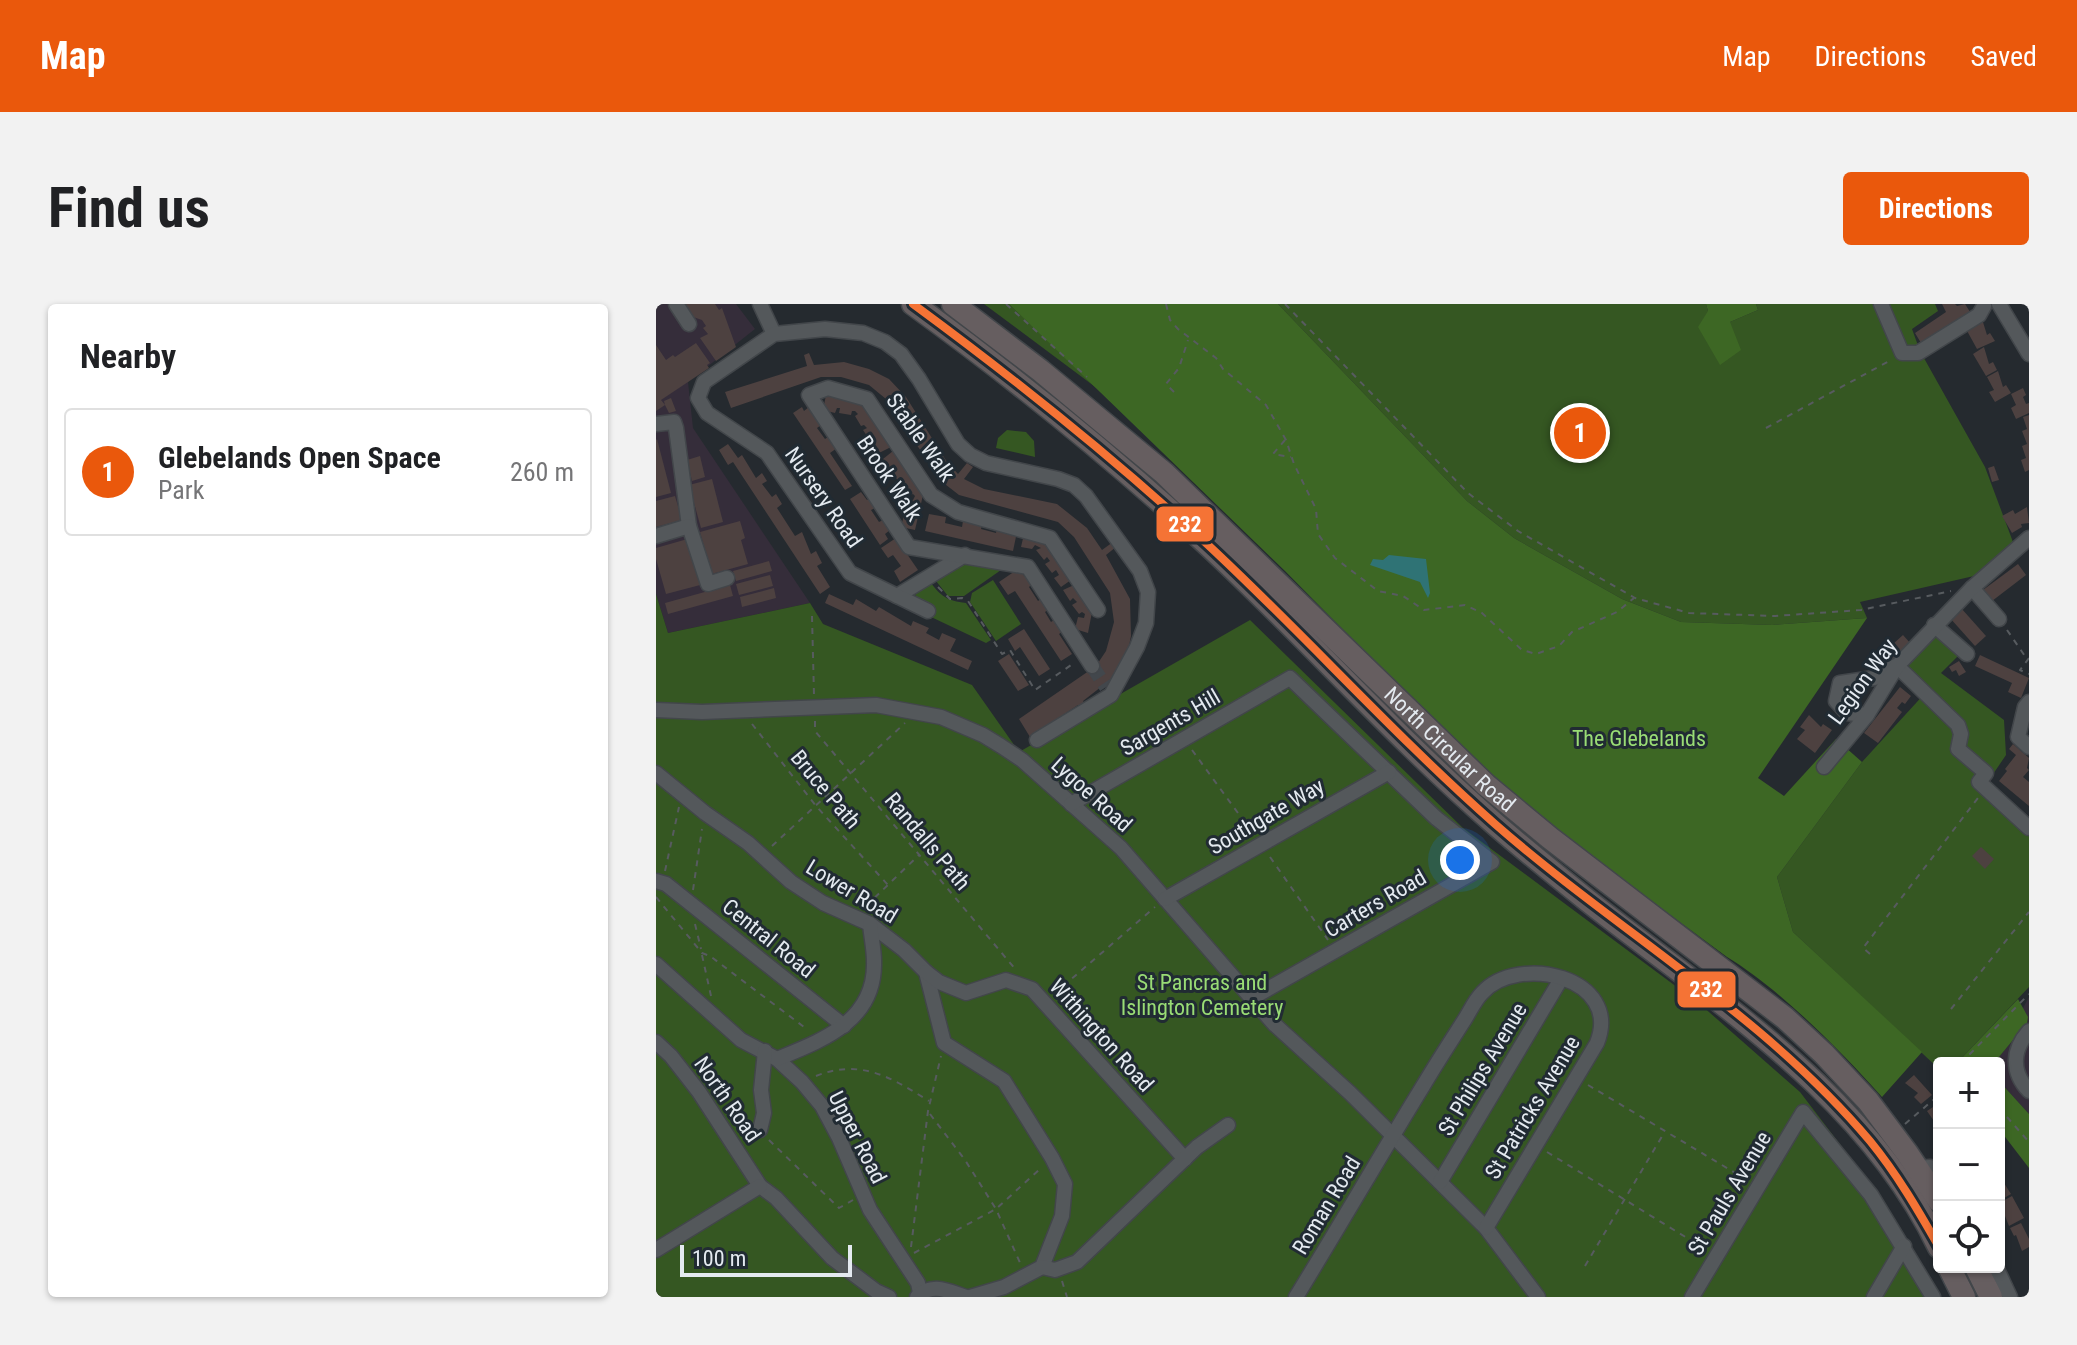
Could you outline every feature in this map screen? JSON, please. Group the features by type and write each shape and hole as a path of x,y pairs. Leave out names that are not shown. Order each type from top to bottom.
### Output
{"highway":[{"name":"North Circular Road","path":"913,304 1077,431 1206,543 1493,823 1587,900 1727,1005 1802,1069 1861,1132 1899,1179 1933,1234"},
{"name":"North Circular Road","path":"953,304 1121,436 1232,537 1486,785 1550,838 1785,1018 1824,1054 1928,1170"},
{"path":"973,304 1041,371"},
{"path":"1952,1273 1964,1297"},
{"path":"1979,1273 1991,1297"}],"street":[{"path":"676,304 689,324"},
{"path":"760,304 774,334 825,329 863,333 885,342 901,354 958,444 970,455 986,463 1074,485 1086,496 1140,571 1148,592 1146,623 1137,647 1108,691 1037,740"},
{"path":"1881,304 1902,353 1918,353 1990,305 2029,354"},
{"name":"Nursery Road","path":"774,334 704,382 698,398 707,413 767,453 850,573 928,611"},
{"name":"Stable Walk","path":"809,395 828,388 867,399 931,495 958,512 1050,538 1098,610"},
{"name":"Brook Walk","path":"809,395 909,547 1028,567 1088,660"},
{"path":"656,424 674,422 676,428 689,526 708,584 727,578"},
{"path":"656,536 689,526"},
{"name":"Legion Way","path":"1824,767 1867,715 1897,666 1972,588 2029,538"},
{"path":"897,596 965,555"},
{"path":"1972,588 1999,619"},
{"path":"1934,625 1967,654"},
{"path":"1867,715 1847,713 1836,701 1840,683 1874,678 1897,666 1958,725 1961,734 1958,749 1986,773 1979,782 2029,828"},
{"name":"Carters Road","path":"1252,998 1492,862 1436,818 1290,678"},
{"name":"Sargents Hill","path":"1071,804 1290,678"},
{"path":"2029,702 2018,737 2029,747"},
{"name":"Lygoe Road","path":"656,710 702,712 876,705 941,717 983,735 1022,760 1121,848 1303,1053 1393,1135 1486,1228 1538,1297"},
{"name":"Southgate Way","path":"1165,899 1389,772"},
{"name":"Lower Road","path":"656,773 791,882 823,903 870,924 926,972"},
{"name":"Central Road","path":"659,882 844,1026"},
{"path":"760,1130 764,1113 761,1090 771,1055 821,1041 859,1013 870,989 875,963 870,924"},
{"name":"Upper Road","path":"656,964 741,1040 771,1055 802,1082 822,1106 870,1210 918,1283 918,1295"},
{"path":"926,972 944,1043 1004,1081 1065,1184 1062,1216 1048,1269"},
{"name":"Withington Road","path":"926,972 939,982 966,993 1006,980 1032,989 1185,1159"},
{"name":"Roman Road","path":"1296,1297 1482,992 1510,977 1526,974 1561,979"},
{"name":"St Patricks Avenue","path":"1486,1228 1597,1043 1602,1029 1602,1014 1594,998 1584,987 1561,979"},
{"name":"St Philips Avenue","path":"1440,1182 1561,979"},
{"path":"2029,1031 2018,1043 2014,1061 2022,1084 2029,1091"},
{"name":"North Road","path":"656,1042 699,1092 760,1186 776,1198 832,1258 889,1297"},
{"name":"St Pauls Avenue","path":"1692,1297 1803,1112 1871,1195 1904,1246"},
{"path":"918,1295 928,1288 939,1288 968,1297 987,1294 1048,1269 1077,1262 1197,1147 1228,1125"},
{"path":"656,1250 760,1186"},
{"path":"1874,1297 1904,1246 1933,1297"},
{"path":"1999,1273 2010,1297"}],"path":[{"path":"1006,304 1087,377"},
{"path":"1166,304 1170,320 1188,339 1216,358 1223,369 1266,405 1286,440 1316,509 1318,534 1335,558 1378,591 1403,596 1424,610 1465,605 1482,613 1522,650 1536,654 1559,646 1572,632 1617,612 1635,598"},
{"path":"1285,304 1468,493 1518,531 1635,598 1689,613 1775,616 1861,610 1972,588"},
{"path":"1174,392 1166,384 1167,380 1179,368 1188,339"},
{"path":"1766,428 1902,353"},
{"path":"1286,440 1273,454 1292,457"},
{"path":"930,576 950,599 968,601 1002,654 1010,650 1035,690 1088,660"},
{"name":"Randalls Path","path":"812,616 815,731 1032,989"},
{"path":"1999,619 2028,658 2020,670 2029,674"},
{"name":"Bruce Path","path":"742,710 816,806 888,885"},
{"path":"762,856 917,711"},
{"path":"1870,954 1863,948 1985,788"},
{"path":"659,882 667,870 682,794"},
{"path":"854,917 920,855"},
{"path":"656,897 702,953 821,1041"},
{"path":"1044,1003 1165,899"},
{"path":"1951,1009 2029,912"},
{"path":"1967,1057 2029,994"},
{"path":"944,1043 928,1111 910,1255 996,1209 1052,1158"},
{"path":"802,1082 833,1069 862,1069 891,1077 930,1101"},
{"path":"1576,1078 1758,1187"},
{"path":"1901,1127 1933,1100"},
{"path":"928,1111 965,1160 996,1209 1027,1277"},
{"path":"2005,1115 2029,1142"},
{"path":"760,1130 839,1208"},
{"path":"1585,1266 1665,1131"},
{"path":"1535,1145 1717,1255"},
{"path":"1048,1269 1063,1284 1067,1297"}],"shaded area":[{"path":"656,304 736,304 755,329 688,382 693,428 810,603 668,633 656,594"},
{"path":"2029,997 2029,1114 2005,1088 2005,1057 1999,1057 2027,1023 2026,1013 2022,1010"}],"green space":[{"path":"984,304 1009,304 1106,395"},
{"name":"The Glebelands","path":"1009,304 1278,304 1467,501 1514,538 1622,599 1681,622 1772,625 1867,618 1758,778 1784,796 1836,739 1862,762 1777,877 1793,932 1922,1052 1882,1097 1789,1003 1554,829 1457,745 1285,571"},
{"path":"1278,304 1706,304 1708,311 1730,322 1758,310 1756,304 1935,304 1938,311 1912,329 1920,351 1985,467 2013,542 1974,576 1860,602 1867,618 1772,625 1681,622 1622,599 1514,538 1467,501"},
{"path":"1706,304 1756,304 1758,310 1730,322 1741,350 1720,365 1698,327 1708,311"},
{"path":"1007,430 1026,432 1034,441 1035,457 996,448 998,438"},
{"path":"970,563 1001,570 964,596 948,596 936,581 960,564"},
{"path":"993,580 1021,624 996,641 970,602 972,593"},
{"path":"930,582 945,597 966,603 991,640 986,643 929,616 915,600 916,591"},
{"name":"St Pancras and Islington Cemetery","path":"656,594 668,633 810,603 823,624 972,685 1019,752 1250,620 1463,828 1701,1005 1800,1092 1887,1206 1941,1297 656,1297"},
{"path":"1933,632 1959,655 1941,673 2004,720 2006,755 1987,783 2029,821 2029,987 1963,1057 1933,1057 1933,1063 1793,932 1777,877 1862,762 1927,691 1904,665"},
{"path":"2018,999 2028,1017 2027,1023 1999,1057 1963,1057"},
{"path":"2005,1088 2029,1114 2029,1168 2005,1137"}],"water":[{"path":"1389,555 1426,559 1428,598 1420,582 1370,565 1373,559 1383,560"}],"building":[{"path":"686,304 715,304 719,310 722,308 736,347 716,361 700,338 708,334 703,328 706,326 702,320 690,316"},
{"path":"1942,304 1965,304 1972,315 1924,348 1915,333 1946,312"},
{"path":"1982,319 1987,335 1990,333 1995,341 1977,349 1966,329"},
{"path":"696,343 710,363 707,365 709,368 661,400 665,405 656,411 656,345 666,360"},
{"path":"1984,347 1989,364 1993,362 1997,370 1986,376 1973,354"},
{"path":"809,353 814,365 844,362 889,379 906,397 947,462 958,474 967,463 973,467 964,479 984,489 1057,504 1087,528 1102,550 1113,542 1116,547 1106,555 1130,599 1131,636 1127,656 1115,676 1083,701 1086,707 1082,710 1078,705 1030,737 1019,719 1096,666 1106,651 1114,622 1110,593 1074,537 1058,522 959,495 941,481 886,399 869,385 841,377 821,377 731,408 725,392 807,366 804,355"},
{"path":"1998,371 2003,387 2006,385 2011,393 1995,402 1989,392 1994,390 1987,377"},
{"path":"2023,388 2029,413 2016,419 2011,408 2016,405 2011,394"},
{"path":"826,395 861,403 891,447 879,453 872,442 876,442 874,438 869,439 863,430 867,428 861,426 855,411 851,415 839,413 840,408 835,413 823,410"},
{"path":"671,398 676,411 669,413 664,401"},
{"path":"802,407 804,411 809,407 821,425 817,428 837,448 830,453 852,486 845,490 793,413"},
{"path":"2029,415 2029,470 2025,472 2021,460 2026,458 2022,446 2027,444 2022,431 2027,429 2023,417"},
{"path":"656,440 671,493 656,497"},
{"path":"728,444 738,458 742,455 756,478 762,473 767,481 762,484 772,497 776,494 782,504 777,508 795,536 802,532 811,554 816,551 822,563 817,566 830,587 820,594 733,462 728,465 719,450"},
{"path":"893,451 923,495 915,530 901,527 904,515 911,516 912,512 905,509 909,499 913,500 915,496 908,496 901,485 905,482 902,478 898,481 892,472 896,470 893,465 888,469 883,459"},
{"path":"700,456 705,477 692,481 687,460"},
{"path":"1994,466 1999,480 1992,482 1988,468"},
{"path":"712,479 723,522 701,528 689,485"},
{"path":"861,492 867,500 871,498 877,507 871,510 879,522 883,520 890,530 885,534 888,539 880,545 850,499"},
{"path":"675,496 682,520 656,527 656,501"},
{"path":"2027,507 2029,523 2021,524 2022,527 2012,533 2002,516 2013,510 2015,514"},
{"path":"929,514 946,517 945,523 962,527 963,521 982,525 981,529 996,533 997,527 1017,532 1013,551 925,531"},
{"path":"740,521 745,538 741,540 748,564 708,575 701,551 705,550 700,532"},
{"path":"1024,534 1046,541 1071,580 1061,587 1054,578 1059,575 1056,570 1052,573 1045,564 1050,561 1047,557 1044,560 1036,550 1041,548 1035,545 1032,549 1021,547"},
{"path":"691,538 704,584 666,594 656,548"},
{"path":"896,538 918,570 900,582 894,571 901,566 893,555 888,558 881,548"},
{"path":"769,561 772,571 736,581 733,571"},
{"path":"2018,564 2026,575 1992,601 1983,590"},
{"path":"1018,569 1032,584 1029,587 1038,601 1042,598 1049,609 1045,612 1051,622 1057,618 1065,630 1059,634 1072,654 1061,661 1015,591 1008,595 999,582"},
{"path":"770,575 773,586 739,595 736,584"},
{"path":"730,585 733,596 668,614 665,603"},
{"path":"1074,585 1092,612 1088,633 1075,629 1078,617 1084,618 1085,614 1079,614 1072,605 1077,602 1073,598 1070,601 1063,590"},
{"path":"774,588 776,598 742,607 740,597"},
{"path":"829,594 853,605 856,599 876,611 879,607 911,626 913,621 929,628 926,633 939,640 942,633 956,639 950,651 972,661 968,670 825,603"},
{"path":"1961,608 1986,636 1975,646 1950,618"},
{"path":"1024,629 1050,669 1039,676 1020,647 1015,651 1008,639"},
{"path":"1903,635 1911,644 1887,665 1882,658"},
{"path":"1009,654 1029,685 1018,691 998,661"},
{"path":"1980,655 2029,678 2021,698 2008,692 2012,683 1975,666"},
{"path":"1959,661 1966,672 1959,676 1956,670 1952,672 1949,667"},
{"path":"1900,687 1911,696 1897,708 1902,712 1878,743 1864,733"},
{"path":"1809,715 1821,727 1823,724 1832,730 1815,753 1797,739 1805,730 1800,727"},
{"path":"2013,744 2029,758 2029,770 2023,777 2029,782 2029,806 1999,781 2016,755 2009,749"},
{"path":"1981,847 1994,859 1985,869 1972,856"},
{"path":"1914,1075 1932,1095 1921,1104 1914,1097 1918,1093 1905,1083"},
{"path":"2012,1196 2024,1218 2009,1226 2005,1216 2005,1200"},
{"path":"2021,1223 2029,1239 2029,1247 2022,1251 2010,1228"}],"tunnel":[{"path":"1092,666 1106,687"}],"transit line":[{"name":"232","path":"913,304 1063,420 1172,512 1421,756 1495,824 1784,1053 1870,1141 1898,1179 1933,1237"}],"place":[{"name":"Glebelands Open Space","path":"1580,433"}]}
